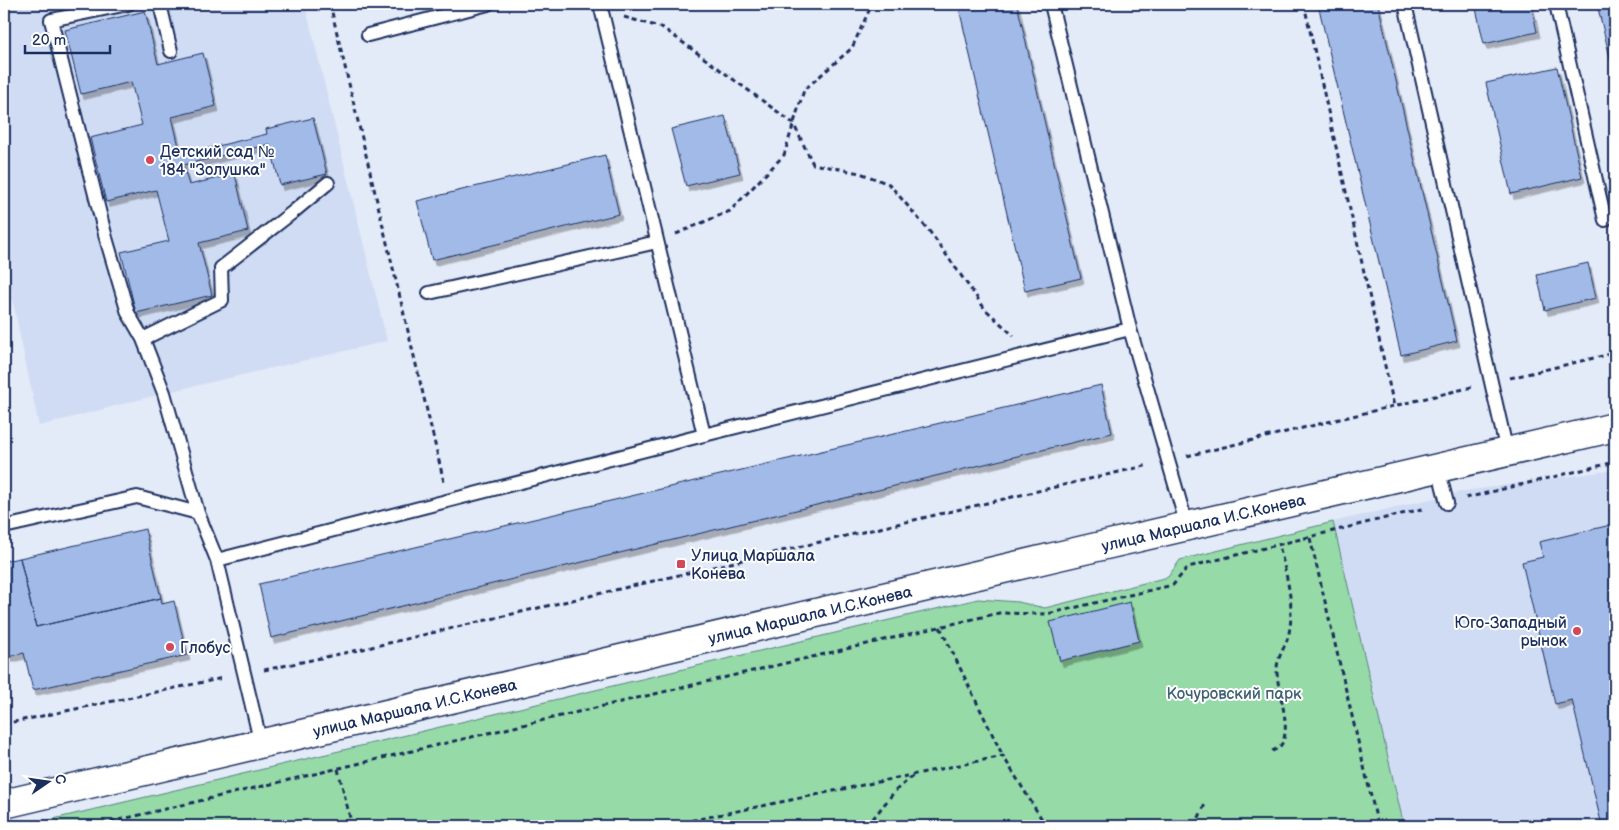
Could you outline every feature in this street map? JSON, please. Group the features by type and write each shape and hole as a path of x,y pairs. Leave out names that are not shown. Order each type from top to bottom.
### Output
{"main road":[{"name":"улица Маршала И.С.Конева","path":"5,799 261,744 1615,427"}],"lane":[{"path":"128,4 51,20 114,266 128,313 143,339 164,393 198,513 216,560 261,744"},
{"path":"160,4 171,51"},
{"path":"368,35 488,4"},
{"path":"1051,4 1130,329 1187,526"},
{"path":"1405,4 1507,452"},
{"path":"1556,4 1604,220"},
{"path":"601,8 704,435"},
{"path":"143,339 222,300 221,268 328,183"},
{"path":"429,293 657,242"},
{"path":"216,560 704,435 1130,329"},
{"path":"1438,468 1447,503"},
{"path":"4,527 137,497 198,513"}],"path":[{"path":"330,4 448,500"},
{"path":"657,242 730,211 784,155 804,90 852,48 872,4"},
{"path":"1304,4 1394,406"},
{"path":"601,8 663,28 793,124 813,164 860,173 889,184 930,232 985,309 1033,353"},
{"path":"4,724 392,642 1615,353"},
{"path":"93,826 999,613 1047,614 1173,585 1188,567 1615,462"},
{"path":"1310,538 1378,826"},
{"path":"1272,752 1281,745 1284,736 1285,725 1277,665 1289,632 1291,601 1279,545"},
{"path":"940,627 1003,756 1046,826"},
{"path":"664,826 1003,756"},
{"path":"338,769 352,826"},
{"path":"867,826 895,791 916,774"},
{"path":"1195,826 1206,802"}],"shaded area":[{"path":"4,4 305,4 387,341 164,393 39,426 4,259"},
{"name":"Юго-Западный рынок","path":"1615,470 1615,826 1404,826 1333,522 1465,491"}],"green space":[{"name":"Кочуровский парк","path":"1333,522 1404,826 24,826 978,599 1018,602 1045,608 1168,577 1180,560"}],"building":[{"path":"958,4 1017,4 1081,278 1025,291"},
{"path":"1318,4 1378,4 1457,341 1401,355"},
{"path":"1475,4 1531,4 1537,32 1484,44"},
{"path":"1597,4 1615,4 1615,78"},
{"name":"Детский сад № 184 \"Золушка\"","path":"145,11 158,64 203,53 216,106 172,117 181,155 267,134 266,129 313,118 327,174 280,185 270,144 183,165 189,185 235,174 248,231 199,243 212,295 136,313 121,252 169,241 156,190 106,202 90,138 142,125 131,82 81,94 65,30"},
{"path":"1557,67 1582,177 1511,194 1486,83"},
{"path":"725,116 740,173 686,186 671,129"},
{"path":"605,155 619,214 432,260 417,201"},
{"path":"1588,263 1596,298 1545,310 1537,275"},
{"path":"1101,385 1112,433 271,638 259,584"},
{"name":"Юго-Западный рынок","path":"1615,524 1615,826 1587,826 1601,822 1572,700 1555,704 1522,562 1543,557 1539,542"},
{"path":"145,529 161,598 36,627 20,558"},
{"path":"20,558 36,627 161,598 162,604 174,601 187,655 33,690 24,653 4,658 4,561"},
{"path":"1130,602 1139,641 1060,661 1050,622"}],"place":[{"name":"Детский сад № 184 \"Золушка\"","path":"150,160"},
{"name":"Улица Маршала Конева","path":"681,564"},
{"name":"Юго-Западный рынок","path":"1577,631"},
{"name":"Глобус","path":"170,647"}]}
